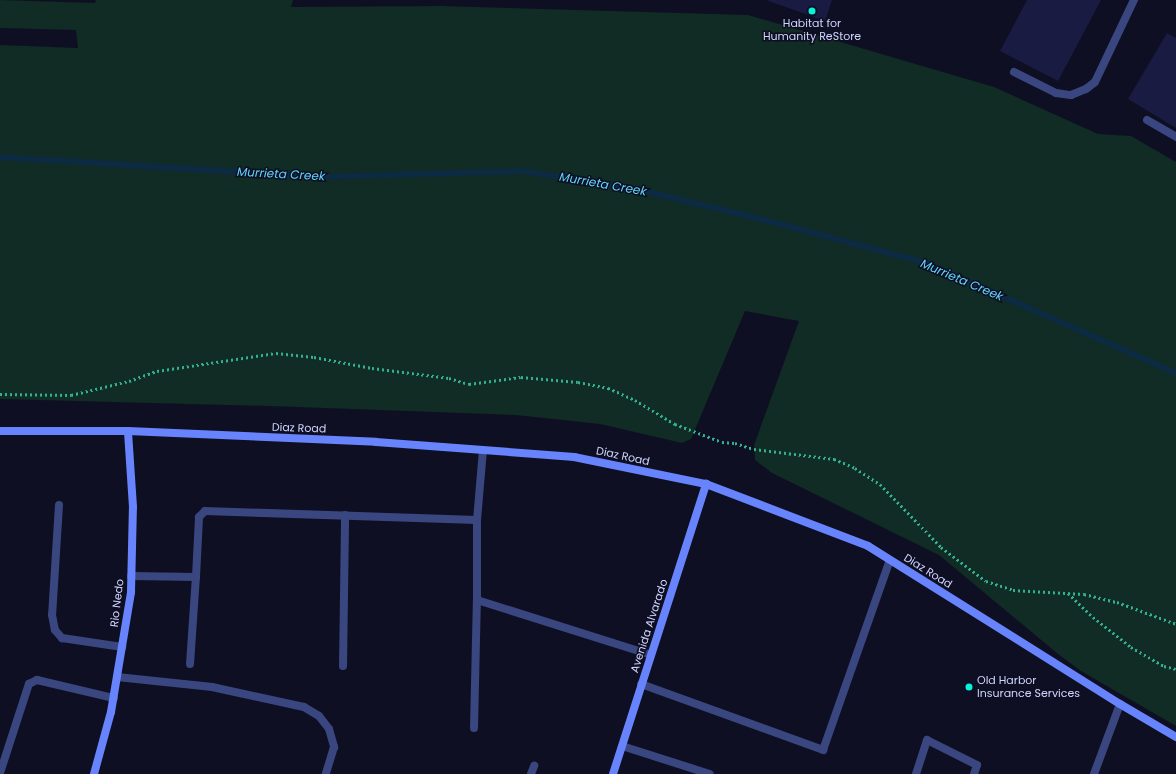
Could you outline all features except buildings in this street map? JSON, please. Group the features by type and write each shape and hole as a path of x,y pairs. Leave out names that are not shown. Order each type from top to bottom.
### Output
{"main road":[{"name":"Diaz Road","path":"0,431 128,432 376,442 483,450 574,457 706,484 868,546 1120,704 1176,737"},
{"name":"Rio Nedo","path":"94,774 114,698 131,592 133,507 128,432"},
{"name":"Avenida Alvarado","path":"613,774 706,484"}],"street":[{"path":"1014,72 1056,93 1071,95 1086,89 1095,82 1134,0"},
{"path":"1147,120 1176,137"},
{"path":"474,728 478,600 477,520 483,450"},
{"path":"59,505 52,615 55,630 62,638 122,647"},
{"path":"190,664 200,517 205,511 477,520"},
{"path":"343,666 345,515"},
{"path":"642,684 823,750 890,560"},
{"path":"132,576 196,577"},
{"path":"478,600 651,655"},
{"path":"117,677 212,687 304,707 319,716 329,729 334,747 326,774"},
{"path":"0,773 29,684 37,680 114,698"},
{"path":"1094,774 1120,704"},
{"path":"916,774 927,740 977,765 974,774"},
{"path":"622,746 710,774"},
{"path":"531,774 534,766"}],"path":[{"path":"0,394 71,395 129,381 157,371 276,353 314,357 372,368 449,378 469,384 521,377 578,382 608,388 636,400 675,424 722,442 735,443 754,449 834,459 855,468 880,484 941,547 986,581 1013,590 1084,594 1117,602 1176,624"},
{"path":"1068,593 1093,618 1131,647 1164,666 1176,669"}],"green space":[{"path":"0,0 95,3 96,0 293,0 291,7 441,6 748,15 994,87 1098,134 1131,136 1176,162 1176,726 1081,671 1058,654 939,555 772,473 755,460 754,445 799,321 745,311 691,439 682,443 600,424 516,415 269,406 0,399 0,45 78,48 76,30 0,28"}],"waterway":[{"name":"Murrieta Creek","path":"0,157 319,177 523,171 632,188 757,218 927,263 1176,373"}],"place":[{"name":"Habitat for Humanity ReStore","path":"812,11"},
{"name":"Old Harbor Insurance Services","path":"969,687"}]}
